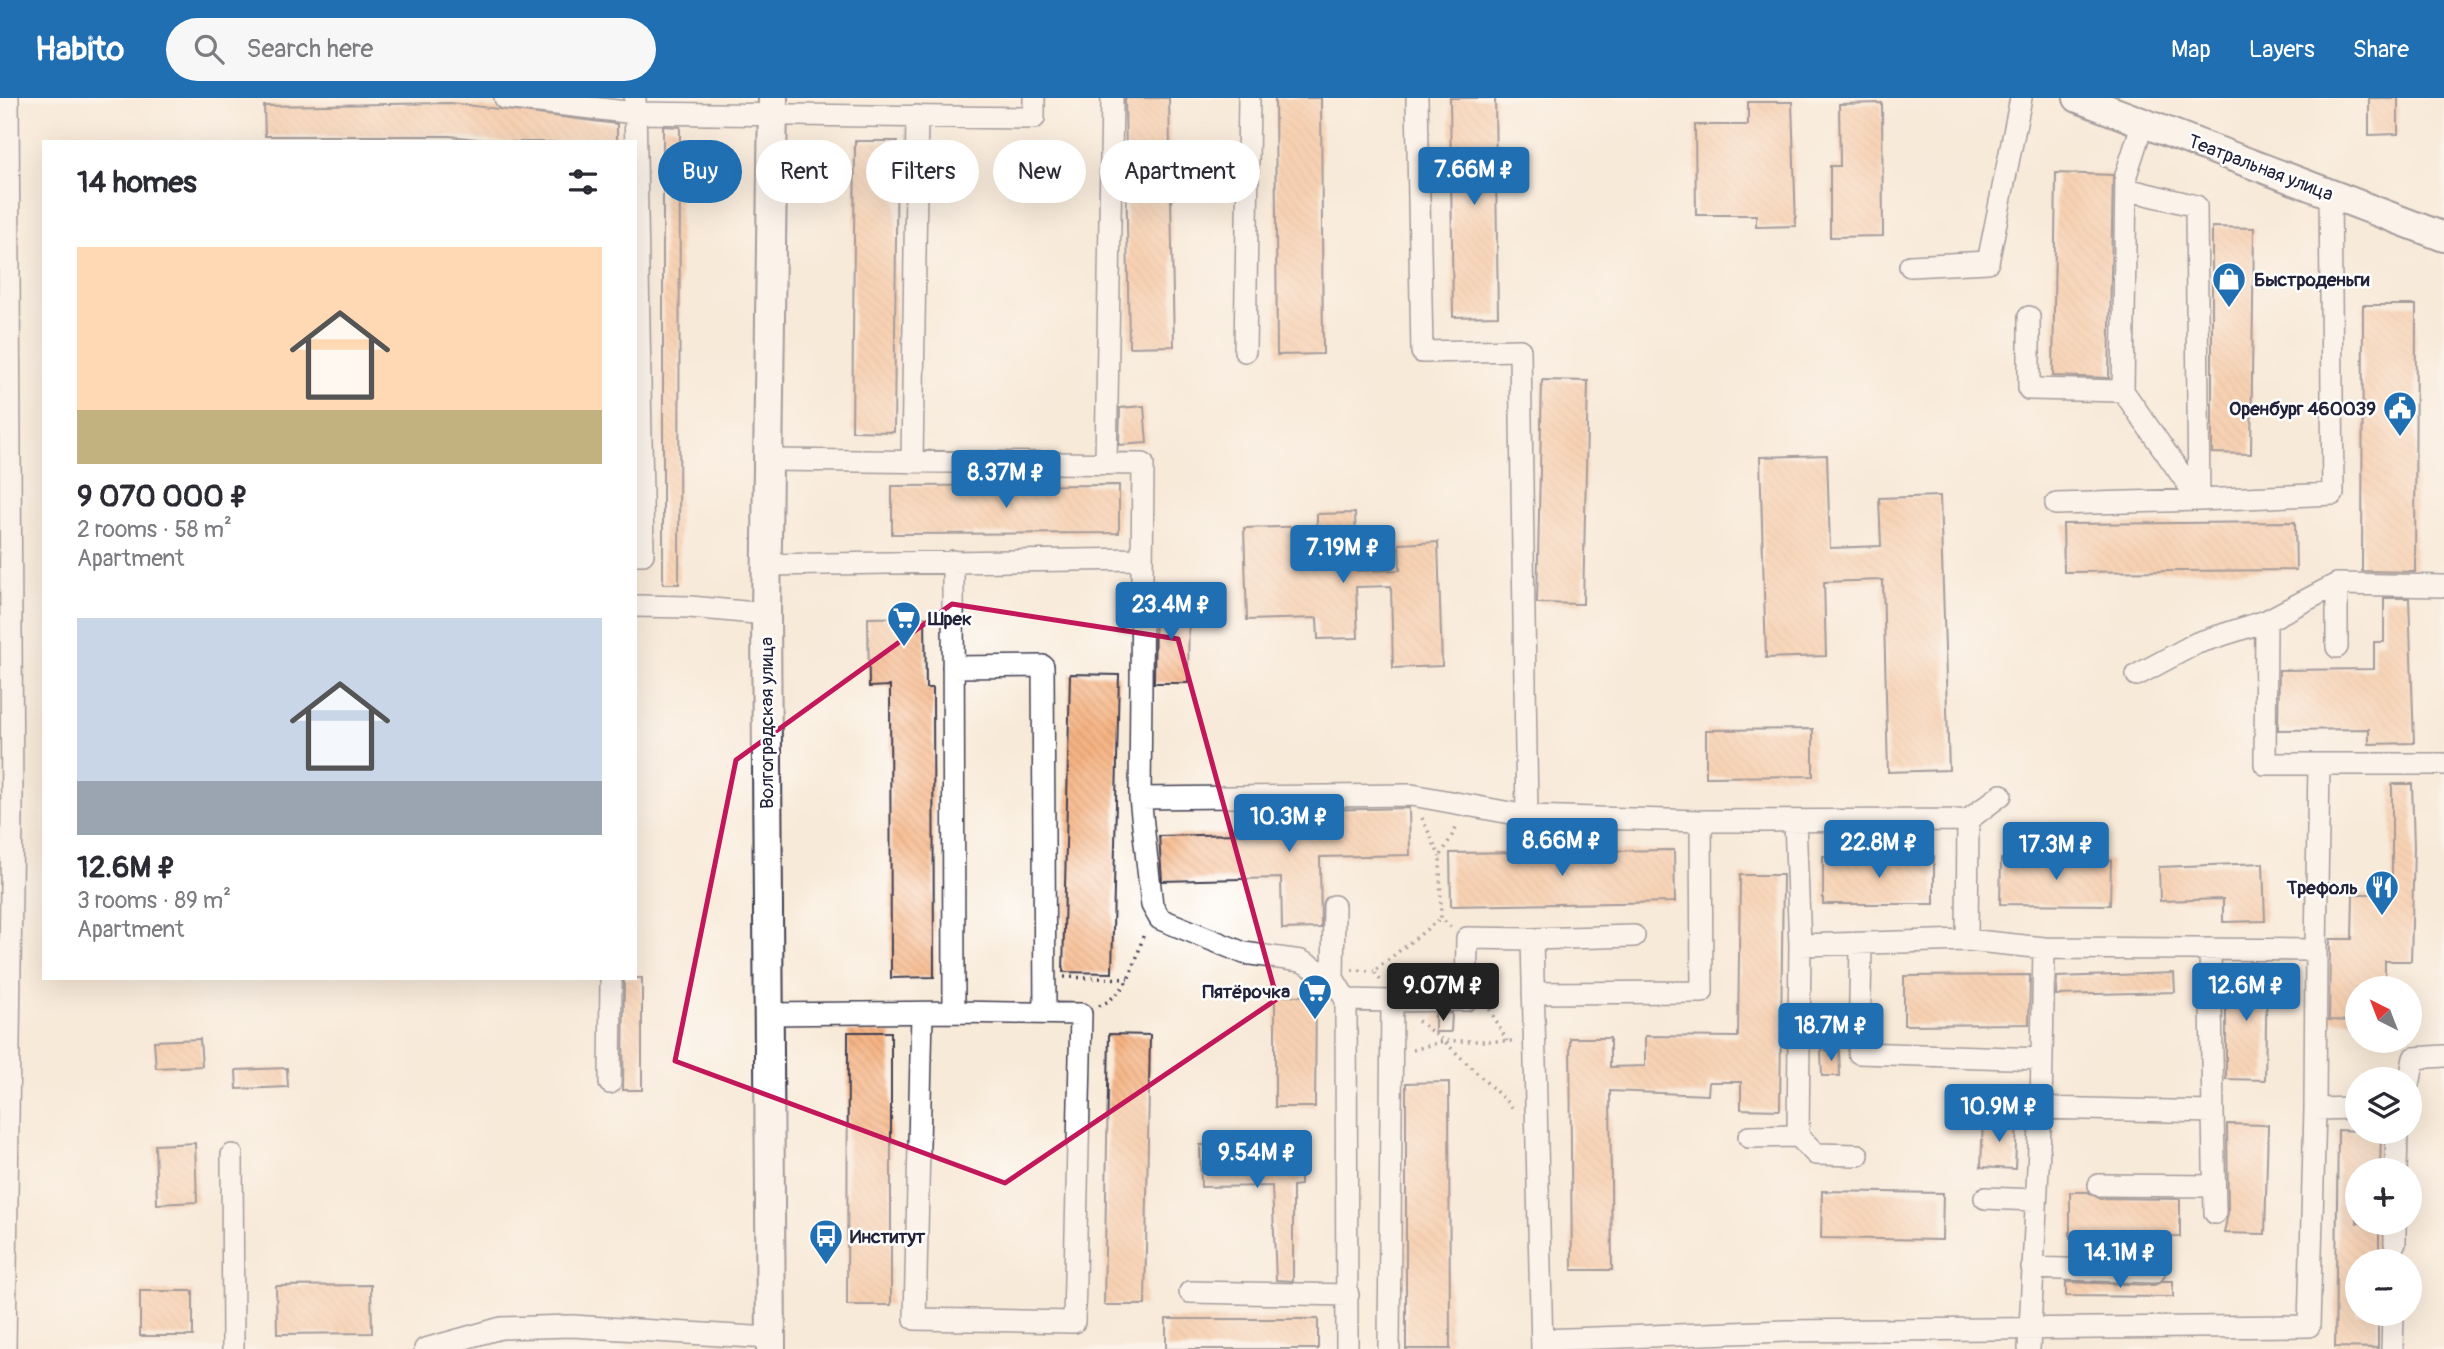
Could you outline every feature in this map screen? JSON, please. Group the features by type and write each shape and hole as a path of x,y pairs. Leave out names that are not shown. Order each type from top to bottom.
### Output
{"main road":[{"name":"Театральная улица","path":"2078,98 2444,237"},
{"name":"Волгоградская улица","path":"770,1343 766,565 773,106"}],"lane":[{"path":"5,1349 12,812 8,98"},
{"path":"505,98 635,105 855,107 917,116 974,107 1034,118 1034,98"},
{"path":"1106,464 1112,98"},
{"path":"1245,351 1249,98"},
{"path":"1416,98 1422,352 1520,350 1527,816"},
{"path":"1910,266 1989,262 2021,98"},
{"path":"635,105 636,140"},
{"path":"912,462 917,116"},
{"path":"2143,122 2126,175 2123,391 2199,500"},
{"path":"2126,189 2196,206 2199,500"},
{"path":"2056,504 2333,494 2330,192"},
{"path":"637,313 638,480 643,555 637,554"},
{"path":"2029,317 2029,389 2123,391"},
{"path":"768,460 1143,464 1140,559 1140,799 1152,905 1160,919 1244,953 1301,961 1333,978"},
{"path":"766,565 1140,559"},
{"path":"953,561 954,1012"},
{"path":"2337,584 2337,647"},
{"path":"2137,675 2197,643 2266,621 2337,584 2444,586"},
{"path":"637,606 690,607 766,614"},
{"path":"2266,621 2265,764 2444,764"},
{"path":"953,667 1043,666 1045,1013"},
{"path":"1532,939 1542,1344 1786,1331 2029,1340 2309,1326 2315,1108 2319,764"},
{"path":"1140,799 1412,795 1527,816 1796,822 1968,820 2001,794"},
{"path":"1967,940 1968,820"},
{"path":"1533,993 1702,992 1701,821"},
{"path":"1796,822 1800,945 1798,1136 1816,1154 1858,1155"},
{"path":"1334,906 1333,978 1346,1000 1347,1349"},
{"path":"1346,1000 1466,1000 1467,938 1634,936"},
{"path":"1800,945 1967,940 2044,948 2316,950"},
{"path":"1861,945 1859,1054 2042,1059"},
{"path":"2029,1340 2041,1108 2044,948"},
{"path":"2210,949 2215,1213"},
{"path":"610,1083 611,980"},
{"path":"1389,1349 1392,1001"},
{"path":"768,1014 954,1012 1081,1014 1074,1322 915,1319 922,1013"},
{"path":"2412,1067 2414,1058 2444,1056"},
{"path":"2041,1108 2213,1112"},
{"path":"2315,1108 2345,1108"},
{"path":"1749,1137 1798,1136"},
{"path":"232,1156 233,1349"},
{"path":"2099,1185 2214,1186"},
{"path":"1985,1198 2035,1200"},
{"path":"2032,1268 2154,1272"},
{"path":"1190,1292 1348,1295"},
{"path":"425,1349 501,1328 572,1326 770,1343"},
{"path":"2392,1349 2393,1326"}],"path":[{"path":"1412,795 1440,857 1441,918"},
{"path":"1440,857 1469,805"},
{"path":"1081,1014 1120,995 1128,979 1152,905"},
{"path":"1441,918 1467,938"},
{"path":"1441,918 1374,971 1392,1001 1444,1041 1536,1132"},
{"path":"1045,977 1128,979"},
{"path":"1392,1059 1444,1041 1534,1041"}],"highlighted area":[{"path":"952,604 1178,639 1277,999 1005,1183 675,1061 736,760"}],"building":[{"path":"1125,98 1169,98 1170,140 1126,140"},
{"path":"1275,98 1321,98 1323,354 1277,355"},
{"path":"1450,98 1495,98 1498,316 1453,317"},
{"path":"2369,98 2398,98 2398,134 2369,135"},
{"path":"1748,102 1792,102 1796,226 1756,227 1756,215 1696,215 1695,125 1748,125"},
{"path":"450,103 617,124 617,140 265,136 264,106"},
{"path":"1882,103 1883,236 1830,237 1830,166 1840,166 1839,104"},
{"path":"663,126 680,127 680,140 663,140"},
{"path":"855,141 866,141 866,203 896,203 894,432 852,431"},
{"path":"2056,173 2113,175 2109,378 2053,376"},
{"path":"663,203 680,203 679,584 663,584"},
{"path":"1127,203 1171,203 1174,346 1129,347"},
{"path":"2212,227 2254,228 2251,454 2212,453"},
{"path":"2363,305 2416,305 2415,572 2362,571"},
{"path":"1542,380 1588,381 1583,604 1537,603"},
{"path":"1144,406 1147,443 1119,445 1120,408"},
{"path":"1827,455 1830,548 1881,546 1879,498 1940,496 1949,770 1888,772 1883,580 1824,582 1826,656 1766,658 1760,457"},
{"path":"1119,485 1119,533 892,534 892,486"},
{"path":"1355,513 1357,571 1400,570 1399,544 1438,542 1442,666 1393,668 1391,586 1356,587 1358,638 1318,639 1317,618 1247,620 1244,528 1317,526 1317,514"},
{"path":"2295,522 2296,570 2064,572 2063,524"},
{"path":"2384,598 2409,598 2414,743 2369,744 2369,729 2278,730 2279,670 2374,669 2374,642 2384,642"},
{"path":"1155,601 1189,601 1188,683 1154,683"},
{"path":"925,617 926,688 933,688 934,977 891,978 890,686 869,687 868,618"},
{"path":"1070,674 1119,675 1112,973 1063,972"},
{"path":"1813,729 1813,776 1706,777 1706,730"},
{"path":"2392,784 2412,784 2414,847 2411,961 2385,961 2385,976 2345,976 2345,1021 2329,1020 2330,939 2352,939 2353,894 2392,894"},
{"path":"1409,808 1410,855 1320,857 1321,928 1282,929 1281,878 1162,881 1159,836 1278,833 1278,811"},
{"path":"1674,850 1675,902 1451,906 1450,853"},
{"path":"1823,856 1934,856 1934,904 1823,904"},
{"path":"2001,859 2111,860 2110,905 2000,904"},
{"path":"2263,863 2265,921 2223,922 2223,899 2160,901 2159,867"},
{"path":"1740,875 1783,875 1780,1110 1741,1109 1741,1082 1709,1082 1708,1095 1610,1091 1612,1270 1572,1270 1570,1038 1610,1038 1610,1067 1645,1066 1645,1036 1738,1037"},
{"path":"2226,967 2267,967 2265,1080 2226,1079"},
{"path":"2174,973 2175,992 2056,995 2057,977"},
{"path":"2030,975 2029,1024 1904,1025 1904,976"},
{"path":"642,978 642,1090 623,1090 624,980"},
{"path":"1275,996 1316,996 1315,1107 1275,1107"},
{"path":"1452,1013 1451,1032 1435,1032 1435,1014"},
{"path":"848,1032 891,1032 891,1305 847,1305"},
{"path":"1109,1034 1150,1035 1145,1305 1104,1305"},
{"path":"200,1039 202,1066 156,1068 154,1041"},
{"path":"1839,1050 1840,1076 1822,1076 1821,1051"},
{"path":"287,1068 288,1087 237,1089 236,1070"},
{"path":"1449,1082 1450,1349 1406,1349 1406,1083"},
{"path":"1983,1119 2017,1121 2015,1169 1981,1167"},
{"path":"2227,1124 2268,1125 2265,1234 2224,1233 2228,1213"},
{"path":"2338,1130 2345,1130 2345,1144 2381,1144 2380,1158 2345,1158 2345,1235 2379,1235 2379,1249 2345,1249 2345,1326 2378,1326 2378,1348 2335,1347"},
{"path":"195,1143 197,1202 157,1204 155,1145"},
{"path":"1263,1144 1263,1166 1300,1166 1300,1185 1293,1186 1293,1281 1276,1280 1272,1186 1201,1187 1200,1145"},
{"path":"1822,1191 1943,1193 1942,1240 1821,1238"},
{"path":"2070,1192 2088,1192 2099,1198 2180,1199 2180,1237 2070,1238"},
{"path":"2173,1281 2173,1297 2066,1296 2066,1282 2154,1285"},
{"path":"371,1285 372,1333 277,1334 276,1286"},
{"path":"140,1291 193,1291 193,1336 140,1336"},
{"path":"1166,1319 1318,1319 1318,1349 1166,1349"}],"place":[{"name":"Быстроденьги","path":"2229,309"},
{"name":"Оренбург 460039","path":"2400,438"},
{"name":"Шрек","path":"904,648"},
{"name":"Трефоль","path":"2382,917"},
{"name":"Пятёрочка","path":"1315,1021"},
{"name":"Институт","path":"826,1266"}]}
